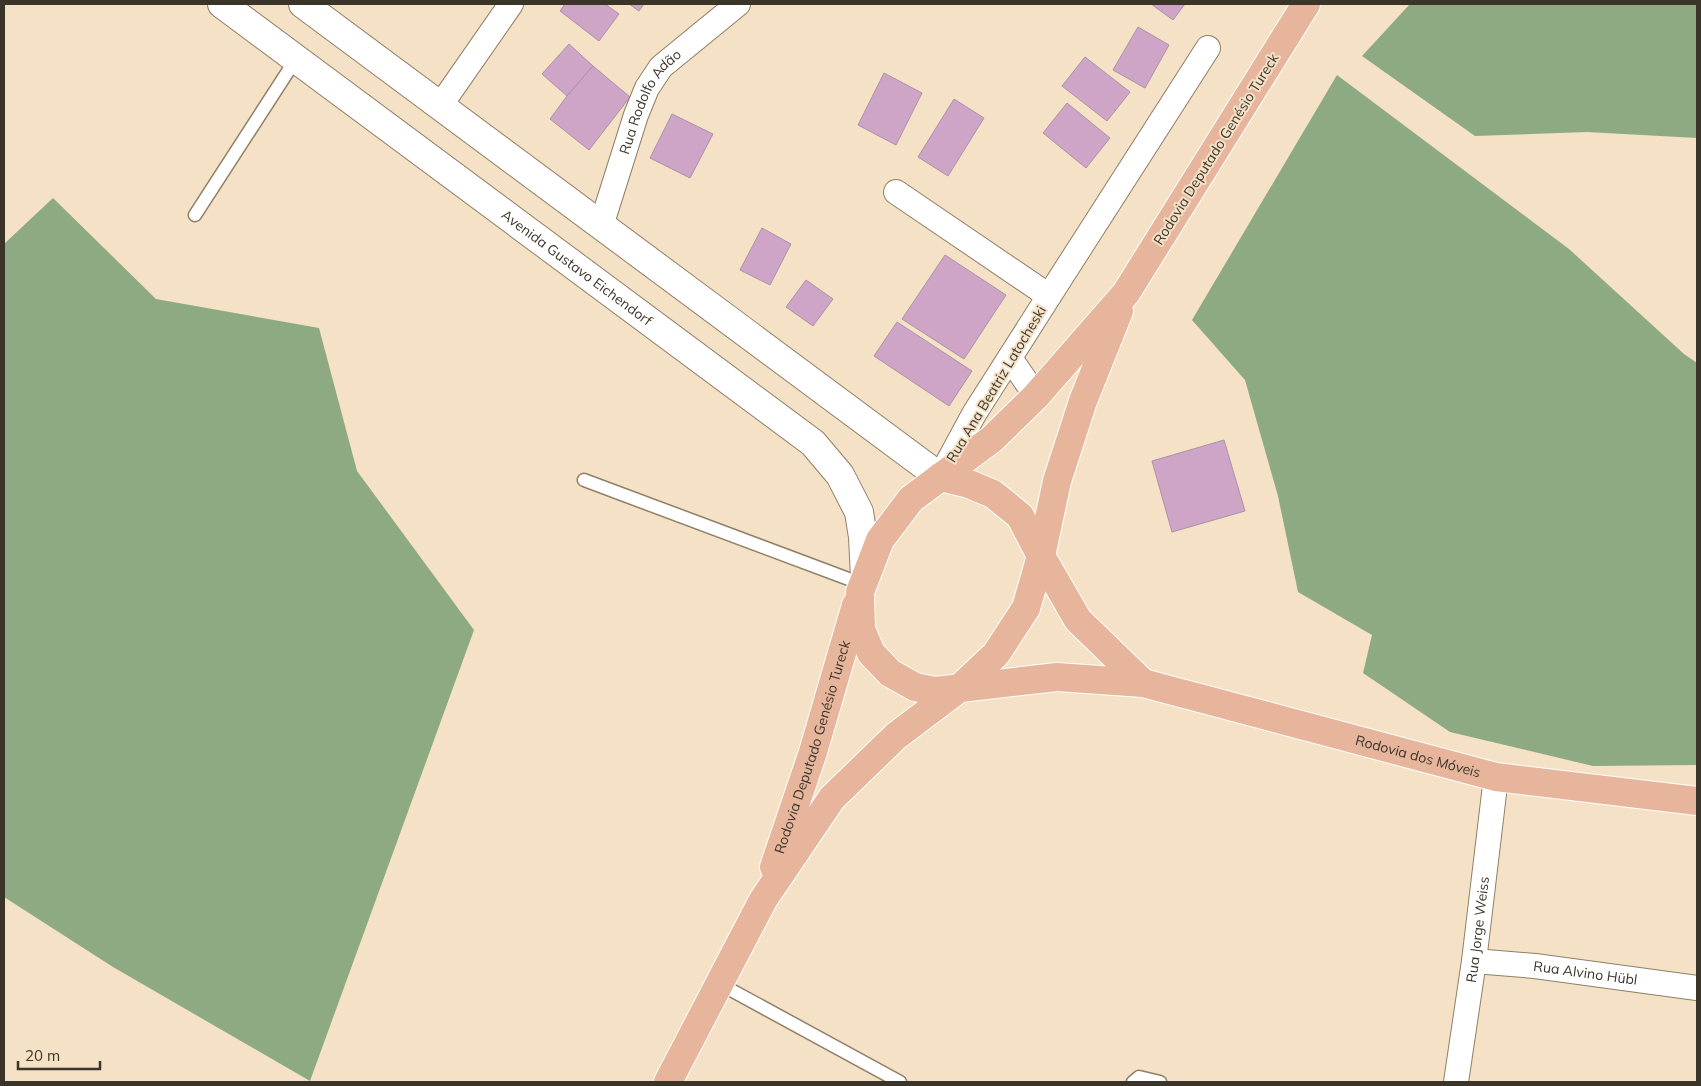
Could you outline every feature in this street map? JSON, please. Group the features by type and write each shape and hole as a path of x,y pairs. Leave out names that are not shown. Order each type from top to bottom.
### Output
{"main road":[{"name":"Rodovia Deputado Genésio Tureck","path":"763,900 813,752 862,585 880,540 911,499 992,439 1036,396 1126,293 1306,4"},
{"name":"Rodovia Deputado Genésio Tureck","path":"668,1082 763,900 832,798 896,736 961,687 996,654 1026,608 1041,556 1057,482 1083,401 1126,293"},
{"name":"Rodovia dos Móveis","path":"940,477 969,484 994,494 1020,516 1078,620 1143,683"},
{"name":"Rodovia dos Móveis","path":"862,585 861,629 871,653 890,673 915,687 935,691 1057,677 1143,683 1496,776 1697,802"}],"street":[{"name":"Avenida Gustavo Eichendorf","path":"222,4 813,443 840,475 858,512 863,537 862,585"},
{"path":"302,4 940,477"},
{"path":"440,106 511,4"},
{"name":"Rua Rodolfo Adão","path":"601,226 636,115 647,88 661,67 738,4"},
{"path":"1050,296 1208,48"},
{"name":"Rua Ana Beatriz Latocheski","path":"896,192 1050,296 974,414 940,477"},
{"path":"1010,358 1036,396"},
{"name":"Rua Jorge Weiss","path":"1456,1082 1474,961 1496,776"},
{"name":"Rua Alvino Hübl","path":"1474,961 1535,966 1697,988"}],"lane":[{"path":"195,215 296,59"},
{"path":"584,480 862,585"},
{"path":"720,984 900,1082"},
{"path":"1133,1082 1139,1077 1160,1082"}],"green space":[{"path":"1410,4 1697,4 1697,138 1587,132 1475,136 1362,56"},
{"path":"1337,75 1569,249 1684,354 1697,363 1697,765 1593,766 1450,732 1363,673 1372,635 1298,592 1278,496 1245,380 1192,320"},
{"path":"53,198 156,299 319,328 357,471 474,630 310,1081 113,967 4,897 4,244"}],"building":[{"path":"565,4 605,4 619,14 599,41 560,11"},
{"path":"629,4 644,4 639,11"},
{"path":"1151,4 1185,4 1173,20"},
{"path":"1138,27 1169,45 1145,88 1113,70"},
{"path":"569,44 593,66 567,96 542,74"},
{"path":"1085,57 1130,92 1107,121 1062,86"},
{"path":"593,66 630,97 589,150 550,119"},
{"path":"884,73 922,93 896,145 858,125"},
{"path":"954,99 984,118 948,176 918,157"},
{"path":"1067,103 1110,138 1086,168 1043,133"},
{"path":"672,114 713,134 690,178 650,158"},
{"path":"762,228 791,244 770,285 740,270"},
{"path":"945,255 1006,295 964,359 902,319"},
{"path":"806,280 833,299 813,326 786,307"},
{"path":"897,322 972,371 949,406 874,356"},
{"path":"1224,440 1245,511 1172,532 1152,461"}]}
